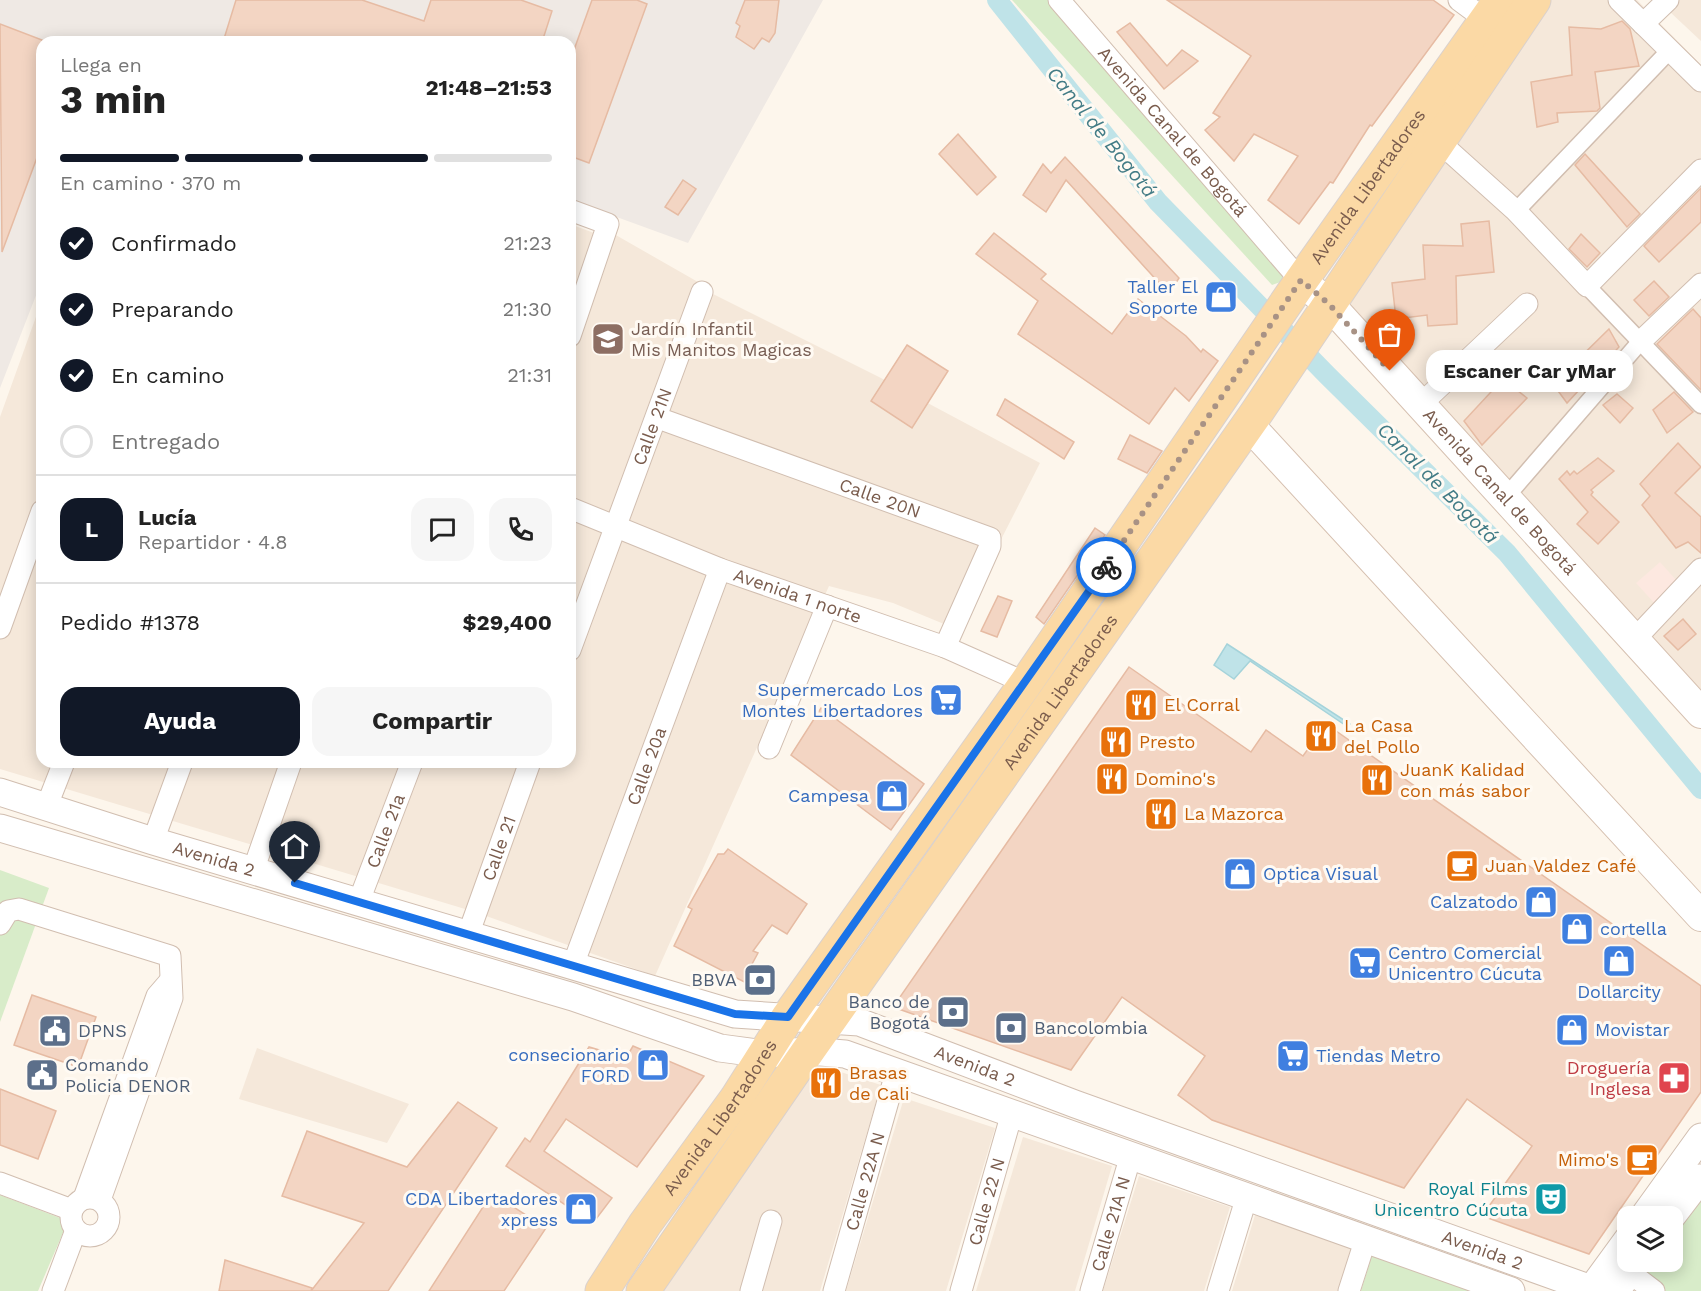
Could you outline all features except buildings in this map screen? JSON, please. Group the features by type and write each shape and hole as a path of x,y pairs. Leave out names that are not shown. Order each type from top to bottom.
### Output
{"main road":[{"name":"Avenida Libertadores","path":"643,1291 1442,144 1534,0"},
{"name":"Avenida Libertadores","path":"602,1291 788,1017 1026,683 1298,286 1493,10"},
{"name":"Avenida Canal de Bogotá","path":"1298,286 1420,405 1701,713"},
{"path":"1252,419 1701,916"}],"street":[{"name":"Avenida Canal de Bogotá","path":"1059,0 1298,286"},
{"path":"1459,0 1493,10"},
{"path":"1548,0 1442,144 1516,211 1701,405"},
{"path":"1617,0 1643,24 1701,86"},
{"path":"1617,0 1701,81"},
{"path":"1643,24 1668,0"},
{"path":"1516,211 1668,51"},
{"path":"1587,286 1701,170"},
{"path":"576,212 608,224 576,318"},
{"path":"1505,498 1640,342 1701,284"},
{"name":"Calle 21N","path":"615,525 658,418 702,292"},
{"path":"1420,405 1527,304"},
{"name":"Calle 20N","path":"658,418 990,538 990,546 945,647"},
{"name":"Avenida 1 norte","path":"576,510 720,569 945,647 1026,683"},
{"path":"576,633 615,525"},
{"path":"0,628 36,528"},
{"name":"Calle 20a","path":"573,965 720,569"},
{"path":"1634,640 1701,569"},
{"path":"769,748 827,606"},
{"path":"46,808 62,768"},
{"path":"153,841 181,768"},
{"path":"253,871 289,768"},
{"name":"Calle 21a","path":"359,901 410,768"},
{"name":"Calle 21","path":"468,935 528,768"},
{"name":"Avenida 2","path":"0,792 153,841 735,1014 859,1022 1075,1104 1613,1281"},
{"name":"Avenida 2","path":"0,828 573,997 720,1048 765,1054 808,1051 845,1054 1511,1291"},
{"path":"0,924 8,910 19,909 162,951 170,956 170,981 157,996 84,1215 53,1291"},
{"name":"Calle 22A N","path":"834,1291 896,1072"},
{"name":"Calle 22 N","path":"961,1291 1012,1113"},
{"path":"1651,1206 1701,1137"},
{"name":"Calle 21A N","path":"1091,1291 1131,1155"},
{"path":"1680,1206 1701,1178"},
{"path":"0,1183 84,1215"},
{"path":"1218,1291 1247,1196"},
{"path":"68,1291 84,1215"},
{"path":"751,1291 771,1221"},
{"path":"1349,1291 1366,1238"},
{"path":"1613,1281 1654,1291"}],"shaded area":[{"path":"0,0 823,0 688,243 576,202 576,36 36,36 36,295 0,388"},
{"path":"1548,0 1637,0 1701,65 1701,696 1335,304"},
{"path":"1678,0 1701,0 1701,41 1668,10"},
{"path":"576,226 594,233 614,234 698,282 697,286 879,377 1040,463 960,620 947,617 944,624 893,603 829,586 655,976 475,912 0,769 0,417 36,317 36,768 576,768"},
{"path":"1660,562 1678,582 1656,605 1636,583"},
{"path":"257,1048 409,1104 387,1143 239,1099"},
{"path":"819,1065 881,1085 820,1291 657,1291"},
{"path":"904,1098 995,1128 946,1291 846,1291"},
{"path":"1023,1137 1112,1166 1075,1291 976,1291"},
{"path":"1139,1176 1230,1207 1204,1291 1103,1291"},
{"path":"1255,1215 1353,1247 1339,1291 1232,1291"}],"green space":[{"path":"1012,0 1048,0 1289,279 1272,285"},
{"path":"0,870 49,888 0,1022"},
{"path":"1701,1179 1701,1291 1661,1291 1637,1273 1683,1272 1683,1206"},
{"path":"0,1195 68,1221 38,1291 0,1291"},
{"path":"1373,1252 1482,1291 1361,1291"}],"water":[{"path":"1227,644 1350,724 1348,727 1250,661 1234,679 1214,665"}],"waterway":[{"name":"Canal de Bogotá","path":"997,0 1158,202 1327,375 1507,553 1701,789"}],"way so far":[{"path":"1106,567 1301,280 1329,304 1390,371"}],"place":[{"name":"Taller El Soporte","path":"1221,297"},
{"name":"Jardín Infantil Mis Manitos Magicas","path":"608,339"},
{"name":"Escaner Car yMar","path":"1390,371"},
{"name":"Supermercado Los Montes Libertadores","path":"946,700"},
{"name":"El Corral","path":"1141,705"},
{"name":"La Casa del Pollo","path":"1321,736"},
{"name":"Presto","path":"1116,742"},
{"name":"Domino's","path":"1112,779"},
{"name":"JuanK Kalidad con más sabor","path":"1377,780"},
{"name":"Campesa","path":"892,796"},
{"name":"La Mazorca","path":"1161,814"},
{"name":"Juan Valdez Café","path":"1462,866"},
{"name":"Optica Visual","path":"1240,874"},
{"name":"Calzatodo","path":"1541,902"},
{"name":"cortella","path":"1577,929"},
{"name":"Dollarcity","path":"1619,961"},
{"name":"Centro Comercial Unicentro Cúcuta","path":"1365,963"},
{"name":"BBVA","path":"760,980"},
{"name":"Banco de Bogotá","path":"953,1012"},
{"name":"Bancolombia","path":"1011,1028"},
{"name":"Movistar","path":"1572,1030"},
{"name":"DPNS","path":"55,1031"},
{"name":"Tiendas Metro","path":"1293,1056"},
{"name":"consecionario FORD","path":"653,1065"},
{"name":"Comando Policia DENOR","path":"42,1075"},
{"name":"Droguería Inglesa","path":"1674,1078"},
{"name":"Brasas de Cali","path":"826,1083"},
{"name":"Mimo's","path":"1642,1160"},
{"name":"Royal Films Unicentro Cúcuta","path":"1551,1199"},
{"name":"CDA Libertadores xpress","path":"581,1209"}],"route":[{"path":"295,883 735,1014 788,1017 1106,567"}]}
